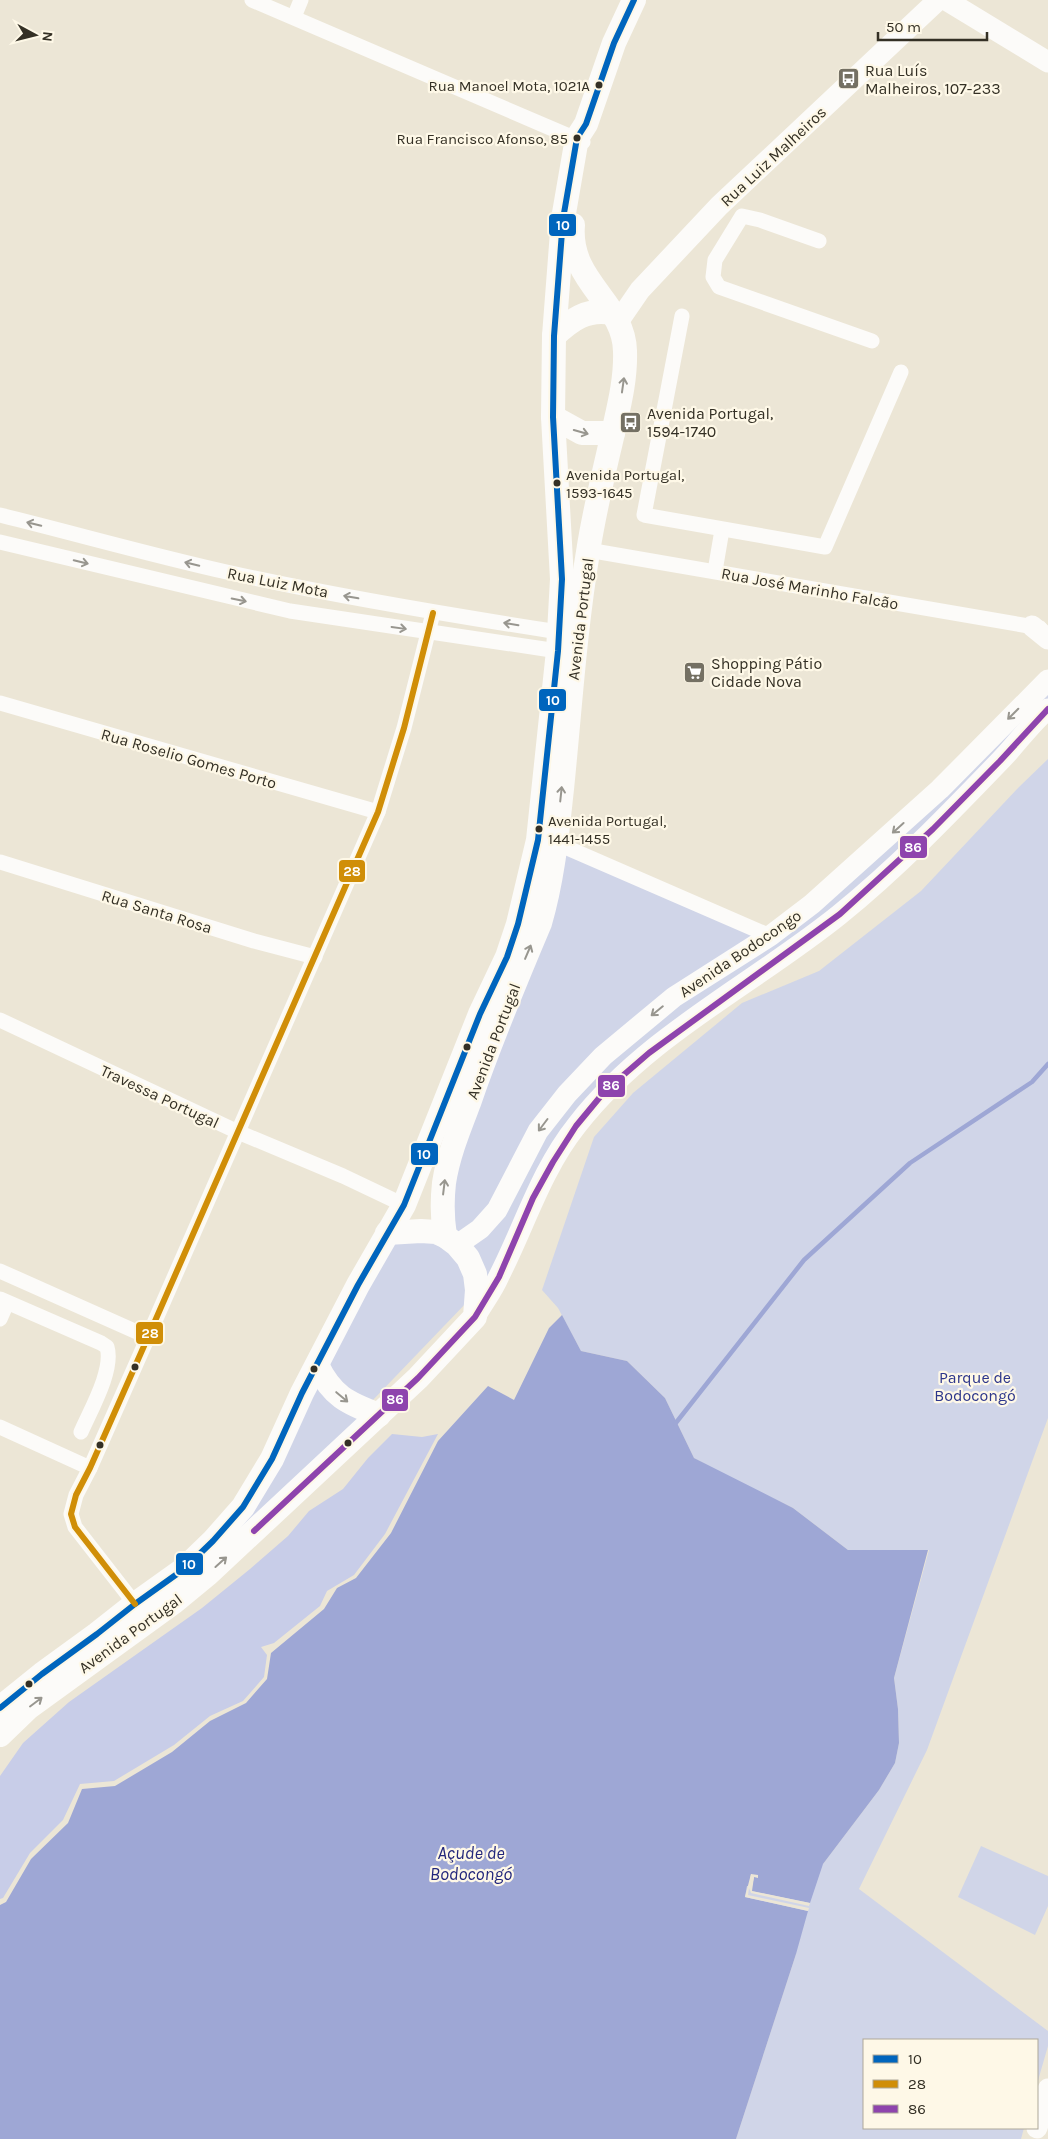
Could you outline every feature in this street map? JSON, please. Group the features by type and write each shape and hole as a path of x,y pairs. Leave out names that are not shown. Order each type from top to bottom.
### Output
{"main road":[{"path":"582,135 614,43 634,0"},
{"name":"Avenida Portugal","path":"0,1735 28,1708 174,1602 208,1574 418,1378 475,1316 477,1290 475,1274 468,1258 451,1240 442,1212 444,1180 453,1146 481,1069 540,923 547,900 556,843 578,623 588,550 620,403 625,352 624,337 615,317 577,260 573,232 582,135"},
{"name":"Avenida Portugal","path":"0,1708 42,1674 184,1568 213,1541 243,1507 272,1459 317,1364 404,1205 480,1014 507,957 518,924 538,840 559,642 562,579 552,417 554,336 563,220 582,135"},
{"path":"554,336 583,314 602,311 615,317"},
{"path":"552,417 582,433 590,435 613,433"},
{"path":"387,1233 436,1232 451,1240"},
{"path":"317,1364 323,1377 341,1397 351,1405 378,1415"}],"street":[{"path":"252,0 582,135"},
{"path":"294,17 301,0"},
{"name":"Rua Luiz Malheiros","path":"615,317 719,206 938,0"},
{"path":"946,0 1048,62"},
{"path":"719,206 742,216 760,220 818,241"},
{"path":"742,216 715,260 713,277 719,287 872,341"},
{"path":"682,316 644,515 825,547 901,372"},
{"name":"Rua Luiz Mota","path":"0,515 228,573 433,613 559,642"},
{"path":"715,571 722,530"},
{"name":"Rua Luiz Mota","path":"0,542 290,611 429,632 559,642"},
{"name":"Rua José Marinho Falcão","path":"588,550 715,571 1043,632"},
{"path":"135,1604 75,1528 72,1514 73,1504 378,812 404,728 433,613"},
{"name":"Avenida Bodocongo","path":"451,1240 480,1229 497,1210 538,1132 567,1094 603,1056 674,997 770,936 812,904 940,789 1048,680"},
{"name":"Rua Roselio Gomes Porto","path":"0,703 378,812"},
{"name":"Avenida Bodocongo","path":"475,1316 499,1277 533,1198 553,1162 576,1126 605,1091 649,1053 840,914 933,829 1048,709"},
{"path":"556,843 770,936"},
{"name":"Rua Santa Rosa","path":"0,862 254,941 315,957"},
{"name":"Travessa Portugal","path":"0,1020 238,1132 343,1176 404,1205"},
{"path":"0,1271 148,1337"},
{"path":"0,1319 3,1301 102,1343 107,1347 108,1364 101,1386 81,1432"},
{"path":"0,1427 90,1468"},
{"path":"1038,2124 1048,2089"}],"green space":[{"path":"1048,686 1048,702 868,883 603,1085 486,1282 469,1244 541,1138 626,1043 793,925"},
{"name":"Parque de Bodocongó","path":"1048,759 1048,1418 927,1750 859,1889 1048,2031 1048,2046 1038,2081 1038,2039 863,2039 863,2129 1024,2129 1021,2139 736,2139 796,1954 745,1897 747,1885 823,1864 879,1790 895,1763 899,1743 898,1709 894,1678 929,1550 848,1550 793,1508 694,1458 665,1398 627,1361 581,1351 558,1308 542,1290 594,1137 633,1093 742,1003 819,971 921,891"},
{"path":"562,850 759,935 593,1060 494,1208 459,1238 446,1217 451,1177"},
{"path":"426,1237 461,1258 468,1301 371,1402 354,1394 330,1375 329,1359 394,1241"},
{"path":"319,1376 369,1415 295,1488 190,1572"},
{"path":"981,1846 1048,1876 1048,1906 1035,1935 958,1897"}],"shaded area":[{"path":"392,1434 422,1437 438,1434 385,1534 354,1575 327,1591 320,1606 274,1643 261,1647 267,1655 264,1677 243,1701 210,1716 174,1745 114,1781 80,1784 63,1820 30,1853 3,1898 0,1899 0,1776 23,1743 69,1702 202,1608 250,1569 288,1536 309,1511 343,1489 368,1458"}],"water":[{"name":"Açude de Bodocongó","path":"562,1315 581,1351 627,1361 665,1398 694,1458 793,1508 848,1550 928,1550 894,1678 898,1709 899,1743 895,1763 879,1790 823,1864 810,1903 751,1891 754,1877 751,1874 749,1886 747,1886 745,1897 808,1911 796,1954 736,2139 0,2139 0,1905 6,1902 31,1859 68,1823 82,1789 115,1786 172,1752 210,1721 246,1703 267,1679 271,1653 324,1609 337,1588 356,1578 391,1533 438,1441 488,1386 514,1400 549,1328"}],"pier":[{"path":"751,1874 758,1875 758,1878 754,1877 752,1891 810,1903 809,1906 751,1893 749,1888 748,1895 809,1908 808,1911 745,1897"}],"waterway":[{"path":"675,1424 804,1260 910,1163 1032,1082 1048,1064"}],"transit line":[{"name":"10","path":"0,1708 42,1674 184,1569 213,1541 243,1507 272,1459 302,1393 358,1285 404,1205 480,1014 507,957 518,924 538,840 558,651 562,579 553,417 554,336 563,219 577,138 586,124 614,43 634,0"},
{"name":"28","path":"135,1604 75,1527 71,1514 76,1495 90,1468 148,1337 378,812 404,728 433,613"},
{"name":"86","path":"254,1531 418,1378 475,1317 499,1277 533,1198 553,1162 576,1126 605,1091 649,1053 840,914 933,829 1048,709"}],"place":[{"name":"Rua Luís Malheiros, 107-233","path":"849,79"},
{"name":"Rua Manoel Mota, 1021A","path":"599,85"},
{"name":"Rua Francisco Afonso, 85","path":"577,138"},
{"name":"Avenida Portugal, 1594-1740","path":"631,422"},
{"name":"Avenida Portugal, 1593-1645","path":"557,483"},
{"name":"Shopping Pátio Cidade Nova","path":"695,672"},
{"name":"Avenida Portugal, 1441-1455","path":"539,829"}]}
